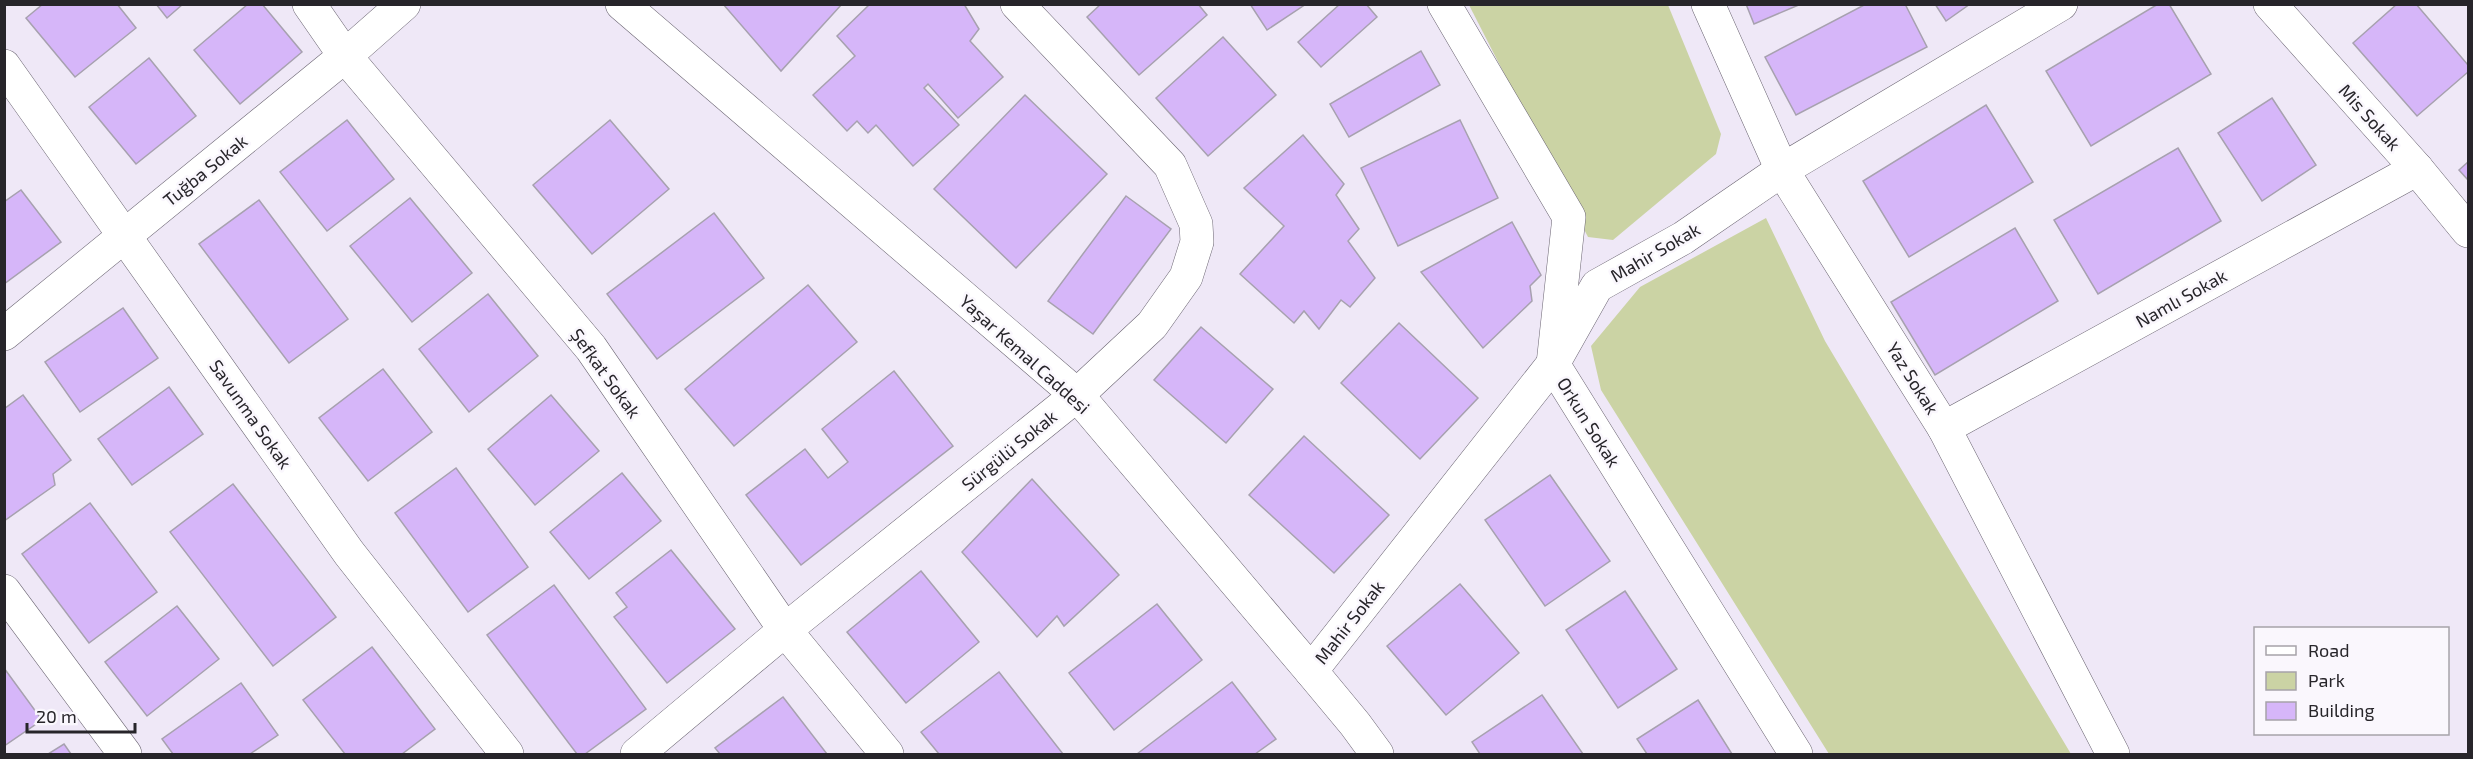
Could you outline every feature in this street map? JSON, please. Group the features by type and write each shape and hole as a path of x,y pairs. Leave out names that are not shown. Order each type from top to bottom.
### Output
{"street":[{"name":"Şefkat Sokak","path":"309,4 345,56 591,348 784,630 887,754"},
{"name":"Tuğba Sokak","path":"4,334 345,56 404,4"},
{"name":"Yaşar Kemal Caddesi","path":"622,4 1077,395 1311,671 1377,754"},
{"name":"Sürgülü Sokak","path":"637,754 784,630 1077,395 1152,325 1186,277 1197,242 1196,224 1170,165 1017,4"},
{"name":"Orkun Sokak","path":"1444,4 1569,217 1553,364 1796,754"},
{"name":"Yaz Sokak","path":"1708,4 1782,170 1944,428 2113,754"},
{"name":"Mahir Sokak","path":"1311,671 1553,364 1597,286 1683,238 1782,170 2061,4"},
{"name":"Mis Sokak","path":"2270,4 2469,231"},
{"name":"Savunma Sokak","path":"4,66 349,553 507,754"},
{"name":"Namlı Sokak","path":"1944,428 2417,169"},
{"path":"4,591 125,754"}],"green space":[{"path":"1469,5 1668,5 1721,134 1716,154 1613,240 1588,237"},
{"path":"1766,218 1825,341 2071,754 1829,754 1601,390 1591,346 1640,287"}],"building":[{"path":"43,4 117,4 136,28 75,77 26,18"},
{"path":"156,4 183,4 167,18"},
{"path":"248,4 262,4 302,52 240,104 194,50"},
{"path":"723,4 842,4 781,71"},
{"path":"870,4 964,4 979,29 970,41 1003,77 958,118 928,84 924,88 959,125 913,166 876,125 868,133 857,121 847,131 813,95 855,56 837,36"},
{"path":"1101,4 1198,4 1207,15 1139,75 1087,17"},
{"path":"1250,4 1306,4 1267,30"},
{"path":"1340,4 1366,4 1377,17 1321,67 1298,42"},
{"path":"1746,4 1801,4 1754,24"},
{"path":"1866,4 1905,4 1927,47 1796,115 1765,57"},
{"path":"1935,4 1970,4 1946,21"},
{"path":"2158,4 2169,4 2211,74 2091,146 2046,71"},
{"path":"2397,4 2416,4 2468,65 2468,72 2417,116 2353,43"},
{"path":"1223,37 1276,95 1208,156 1156,98"},
{"path":"1421,51 1440,85 1349,137 1330,104"},
{"path":"149,58 196,116 136,164 89,107"},
{"path":"1025,95 1107,174 1016,268 934,189"},
{"path":"2272,98 2316,165 2262,201 2218,133"},
{"path":"1986,105 2033,182 1909,257 1863,181"},
{"path":"347,120 394,179 327,231 280,172"},
{"path":"610,120 669,189 592,254 533,185"},
{"path":"1460,120 1498,198 1398,246 1361,168"},
{"path":"1303,135 1344,184 1336,195 1359,229 1348,241 1375,278 1350,307 1341,300 1319,329 1304,311 1294,323 1240,274 1284,226 1244,188"},
{"path":"2178,148 2221,221 2098,294 2054,220"},
{"path":"2468,162 2468,180 2459,170"},
{"path":"21,190 61,242 4,284 4,202"},
{"path":"1126,196 1171,229 1093,334 1048,301"},
{"path":"410,198 472,273 412,322 350,246"},
{"path":"259,200 348,319 289,363 199,244"},
{"path":"714,213 764,278 657,359 607,294"},
{"path":"1512,222 1541,275 1530,286 1532,301 1483,348 1421,272"},
{"path":"2015,228 2058,301 1935,375 1891,302"},
{"path":"808,285 857,342 734,446 685,389"},
{"path":"488,294 538,356 469,412 419,349"},
{"path":"123,308 158,358 80,412 45,362"},
{"path":"1399,323 1478,398 1420,459 1341,383"},
{"path":"1201,327 1273,389 1226,443 1154,380"},
{"path":"383,369 432,432 368,481 319,418"},
{"path":"894,371 953,446 801,565 746,495 805,449 828,478 848,462 822,429"},
{"path":"169,387 203,434 132,485 98,439"},
{"path":"23,395 71,460 53,474 55,485 4,521 4,409"},
{"path":"551,395 599,451 535,505 488,449"},
{"path":"1304,436 1389,515 1334,573 1249,495"},
{"path":"456,468 528,567 468,612 395,513"},
{"path":"622,473 661,521 589,579 550,532"},
{"path":"1550,475 1610,561 1545,606 1485,520"},
{"path":"1032,479 1119,575 1064,626 1057,616 1037,637 962,552"},
{"path":"233,484 336,617 273,666 170,532"},
{"path":"90,503 157,592 89,643 22,554"},
{"path":"671,550 735,629 667,683 614,617 627,607 616,593"},
{"path":"921,571 979,642 906,703 847,632"},
{"path":"1460,584 1519,653 1446,715 1387,646"},
{"path":"554,585 646,709 585,754 577,754 487,635"},
{"path":"1625,591 1677,669 1618,708 1566,630"},
{"path":"1157,604 1202,660 1114,730 1069,673"},
{"path":"177,606 219,659 147,716 105,662"},
{"path":"372,647 435,729 402,754 345,754 303,700"},
{"path":"4,668 42,720 4,746"},
{"path":"999,672 1063,754 939,754 921,732"},
{"path":"1232,682 1276,739 1255,754 1137,754"},
{"path":"241,683 278,735 250,754 173,754 162,739"},
{"path":"1542,695 1583,754 1480,754 1472,742"},
{"path":"783,697 827,754 720,754 715,748"},
{"path":"1698,700 1732,754 1647,754 1637,739"},
{"path":"64,744 71,754 48,754"}]}
